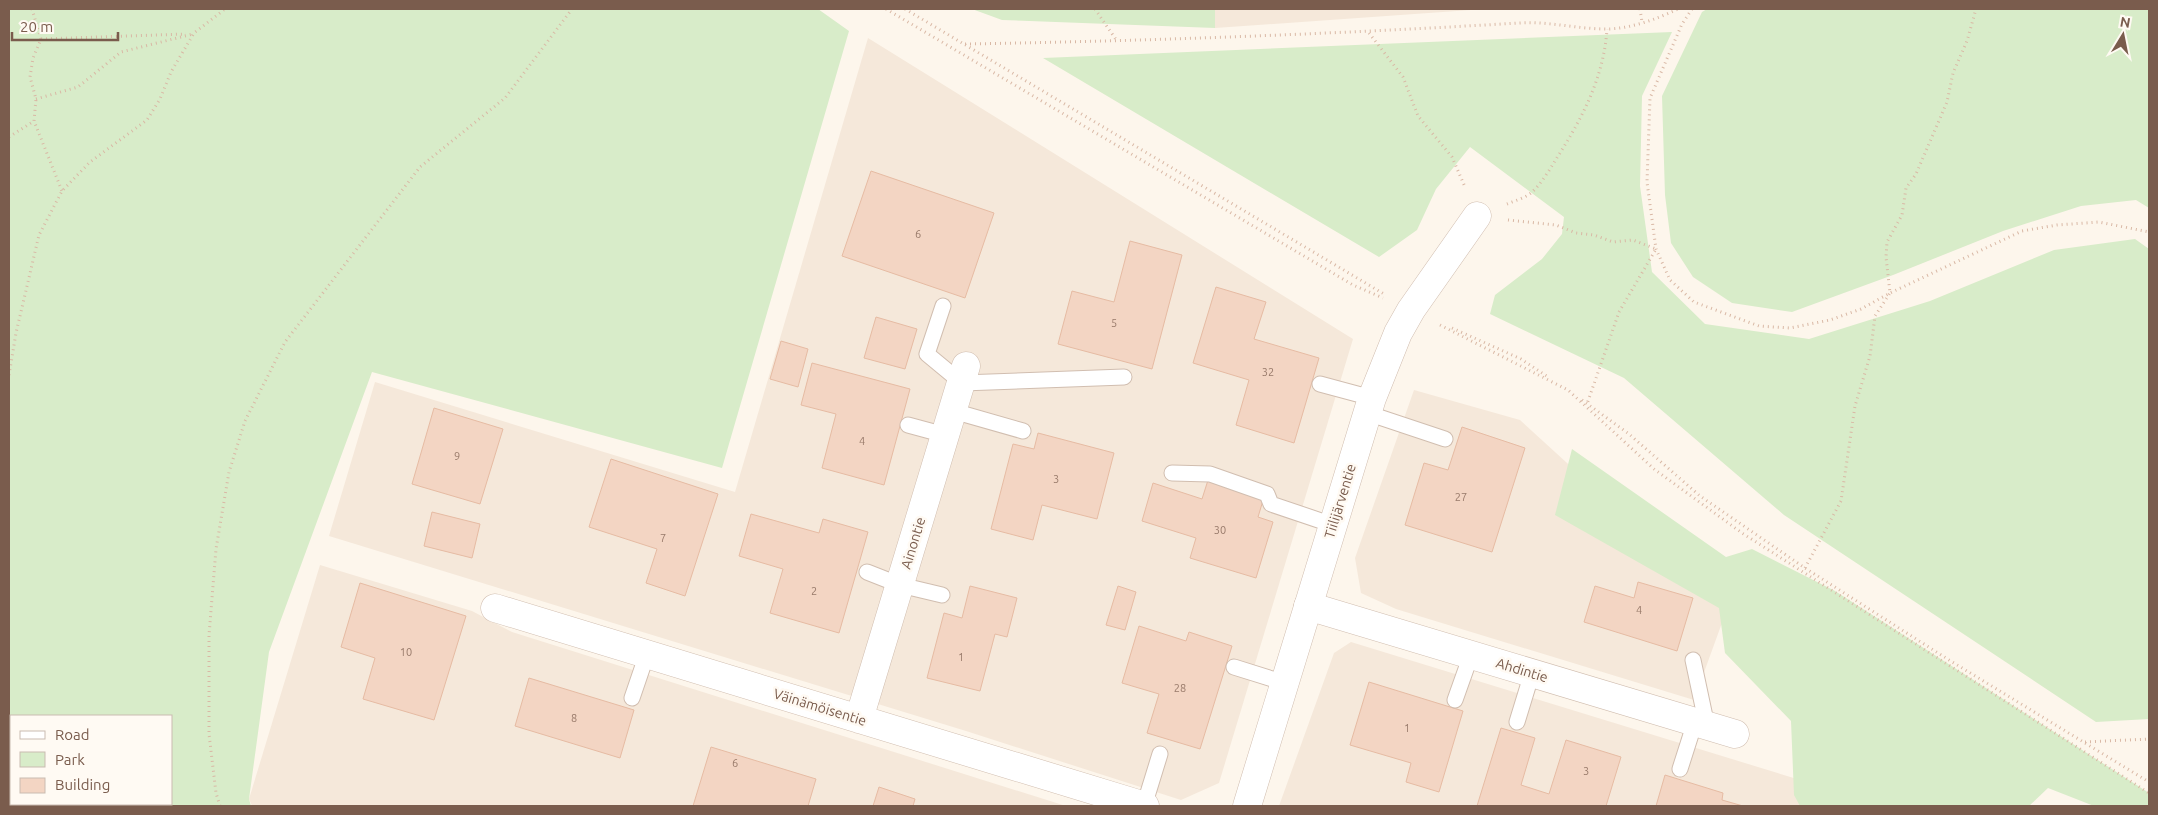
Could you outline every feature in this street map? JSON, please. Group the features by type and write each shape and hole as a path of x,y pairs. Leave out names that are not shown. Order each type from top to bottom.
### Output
{"street":[{"name":"Tiilijärventie","path":"1247,806 1370,405 1398,333 1411,310 1478,216"},
{"name":"Ainontie","path":"858,719 964,375"},
{"name":"Ahdintie","path":"1308,606 1735,734"},
{"name":"Väinämöisentie","path":"495,608 1145,806"}],"lane":[{"path":"943,306 927,354 964,375 1124,378"},
{"path":"1320,384 1445,439"},
{"path":"908,425 949,423 1023,431"},
{"path":"1172,473 1210,474 1267,494 1271,504 1333,525"},
{"path":"867,572 900,585 942,594"},
{"path":"632,698 647,654"},
{"path":"1454,700 1471,655"},
{"path":"1680,768 1701,724 1693,660"},
{"path":"1234,667 1285,682"},
{"path":"1517,722 1532,673"},
{"path":"1145,806 1160,754"}],"path":[{"path":"32,9 41,39 33,58 30,77 36,99 34,121 62,191"},
{"path":"9,375 16,333 39,235 62,191 90,162 147,120 160,99 171,72 194,33 225,9"},
{"path":"220,806 216,793 209,734 209,634 216,549 229,472 245,421 285,342 420,167 505,98 572,9"},
{"path":"886,9 1353,285 1513,354 1568,390 1629,434 1700,496 1805,568 1949,660 2149,782"},
{"path":"905,9 1411,310"},
{"path":"1095,9 1117,41"},
{"path":"1640,9 1642,22"},
{"path":"964,44 1117,41 1368,32 1524,22 1607,29 1642,22 1678,9"},
{"path":"1692,9 1682,24 1650,98 1647,182 1656,248 1670,280 1694,302 1759,326 1790,328 1830,320 1861,309 1890,293 2022,231 2057,225 2100,222 2149,232"},
{"path":"1805,568 1841,502 1856,406 1870,356 1875,316 1890,293 1886,257 1887,242 1902,214 1906,188 1916,174 1947,102 1953,73 1967,41 1976,9"},
{"path":"1478,216 1530,194 1544,177 1587,106 1606,51 1607,29"},
{"path":"1368,32 1403,77 1418,116 1452,157 1478,216"},
{"path":"41,39 194,33"},
{"path":"36,99 78,87 121,52 194,33"},
{"path":"9,136 34,121"},
{"path":"1478,216 1556,225 1576,233 1594,234 1613,242 1633,240 1656,248"},
{"path":"1587,404 1620,312 1656,248"},
{"path":"1568,390 1654,469 1742,533 2149,793"},
{"path":"2085,742 2149,739"}],"shaded area":[{"path":"1215,9 1485,9 1215,28"},
{"path":"868,38 1353,339 1219,783 1181,800 966,731 329,536 375,382 735,492"},
{"path":"1414,390 1520,420 1727,609 1694,700 1396,609 1361,593 1355,558"},
{"path":"320,565 472,611 512,632 1066,806 252,806 249,799"},
{"path":"1351,642 1810,783 1807,806 1279,806 1334,653"}],"green space":[{"path":"9,9 818,9 849,31 722,468 372,372 269,652 249,799 251,806 9,806"},
{"path":"972,9 1215,9 1215,28 1002,20"},
{"path":"1707,9 2149,9 2149,208 2136,200 2081,206 2003,231 1893,275 1792,312 1732,303 1693,277 1671,243 1665,195 1662,96 1702,12"},
{"path":"1672,32 1642,96 1640,186 1652,272 1705,324 1809,339 1930,301 2054,250 2135,239 2149,249 2149,719 2096,722 1784,515 1624,378 1490,314 1495,295 1542,259 1562,234 1564,217 1470,147 1436,189 1417,230 1379,257 1043,58"},
{"path":"1572,449 1726,557 1752,549 1835,591 2149,793 2149,806 2094,806 2048,788 2029,806 1800,806 1794,795 1791,721 1725,653 1719,608 1555,515"}],"building":[{"path":"871,171 994,213 965,298 842,256"},
{"path":"1130,241 1182,255 1152,369 1058,344 1072,291 1114,302"},
{"path":"1216,287 1266,302 1254,339 1319,358 1294,443 1236,425 1249,380 1193,363"},
{"path":"876,317 917,329 905,369 864,358"},
{"path":"781,341 808,349 798,387 770,379"},
{"path":"812,363 910,389 884,485 822,468 836,414 801,405"},
{"path":"434,408 503,429 480,504 412,484"},
{"path":"1462,427 1525,448 1492,552 1405,525 1424,463 1448,470"},
{"path":"1038,433 1114,453 1097,519 1042,505 1033,540 991,529 1013,444 1034,449"},
{"path":"611,459 718,494 685,596 646,583 657,549 589,527"},
{"path":"1209,477 1265,494 1258,517 1273,522 1256,578 1190,558 1196,538 1142,521 1153,483 1202,499"},
{"path":"432,512 480,524 472,558 424,546"},
{"path":"751,514 819,533 823,519 868,532 839,633 770,613 783,569 739,556"},
{"path":"1638,582 1693,598 1677,651 1584,622 1595,586 1634,598"},
{"path":"360,583 466,616 434,720 363,699 375,658 341,647"},
{"path":"970,586 1017,598 1007,637 995,634 980,691 927,678 944,613 962,618"},
{"path":"1118,586 1136,592 1125,630 1106,625"},
{"path":"1139,626 1186,641 1189,632 1232,646 1200,749 1147,733 1159,694 1122,683"},
{"path":"529,678 634,710 620,758 515,726"},
{"path":"1369,682 1463,711 1439,792 1406,782 1411,763 1350,745"},
{"path":"1501,728 1535,738 1521,785 1549,794 1566,740 1621,757 1606,806 1477,806"},
{"path":"711,747 816,779 808,806 693,806"},
{"path":"1665,775 1723,793 1722,800 1743,806 1656,806"},
{"path":"879,787 915,799 913,806 873,806"}]}
